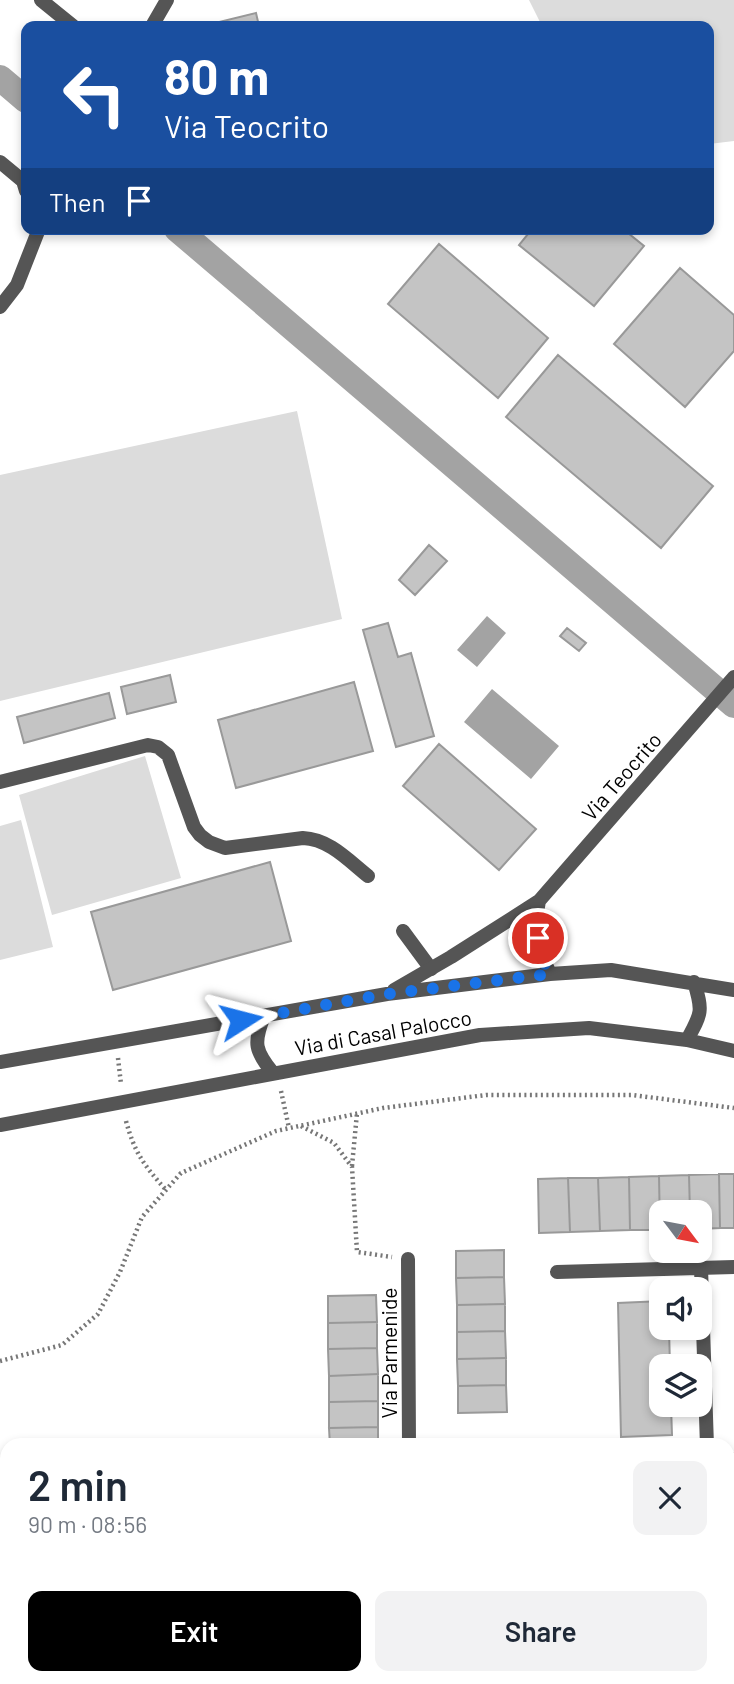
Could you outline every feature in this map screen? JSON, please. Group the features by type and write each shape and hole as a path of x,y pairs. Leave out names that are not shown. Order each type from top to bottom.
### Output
{"street":[{"path":"41,0 67,21"},
{"path":"155,21 167,0"},
{"path":"0,162 21,179"},
{"path":"0,307 17,285 37,235"},
{"name":"Via Teocrito","path":"387,994 539,901 734,677"},
{"path":"0,782 148,745 158,747 168,755 194,827 209,842 225,848 303,838 316,839 331,847 368,876"},
{"path":"539,901 535,920 541,956 550,974"},
{"path":"403,931 431,969"},
{"name":"Via di Casal Palocco","path":"0,1062 387,994 550,974 611,970 734,990"},
{"path":"687,1040 702,1006 694,982"},
{"path":"264,1016 256,1036 259,1056 273,1073"},
{"name":"Via di Casal Palocco","path":"0,1125 480,1035 589,1028 687,1040 734,1051"},
{"name":"Via Parmenide","path":"408,1259 409,1438"},
{"path":"557,1272 734,1267"},
{"path":"701,1268 707,1438"}],"path":[{"path":"116,1041 123,1101 133,1147 146,1168 166,1190"},
{"path":"0,1361 62,1345 98,1314 121,1272 142,1217 181,1173 276,1131 383,1108 486,1095 632,1095 734,1108"},
{"path":"357,1113 352,1167 357,1252 408,1259"},
{"path":"300,1125 334,1143 352,1167"}],"shaded area":[{"path":"529,0 734,0 734,141 714,143 714,21 540,21"},
{"path":"297,411 342,619 0,701 0,475"},
{"path":"487,616 506,633 477,667 457,650"},
{"path":"492,689 559,746 531,779 464,722"},
{"path":"145,756 181,878 52,915 19,795"},
{"path":"21,820 53,947 0,960 0,826"}],"building":[{"path":"256,13 258,21 223,21"},
{"path":"527,235 630,235 644,246 594,306 519,245"},
{"path":"439,244 548,338 498,398 388,304"},
{"path":"680,268 734,315 734,351 685,407 614,344"},
{"path":"558,355 713,486 661,548 506,417"},
{"path":"429,545 447,561 415,595 399,580"},
{"path":"388,623 398,657 411,653 434,736 396,747 363,630"},
{"path":"567,628 586,643 579,651 560,636"},
{"path":"170,675 176,702 127,714 121,687"},
{"path":"354,682 373,751 236,788 218,720"},
{"path":"109,693 115,718 24,743 17,717"},
{"path":"439,744 536,829 499,870 403,786"},
{"path":"270,862 291,941 113,990 91,912"},
{"path":"719,1174 734,1174 734,1228 720,1228"},
{"path":"719,1174 720,1228 712,1228 712,1200 690,1200 689,1175"},
{"path":"689,1175 690,1200 659,1200 659,1176"},
{"path":"659,1176 659,1200 649,1200 649,1230 630,1230 629,1177"},
{"path":"629,1177 630,1230 600,1231 598,1178"},
{"path":"568,1178 570,1232 539,1233 538,1179"},
{"path":"568,1178 598,1178 600,1231 570,1232"},
{"path":"504,1250 504,1277 456,1278 456,1251"},
{"path":"504,1277 505,1304 457,1305 456,1278"},
{"path":"376,1295 377,1322 328,1323 328,1296"},
{"path":"649,1302 649,1340 669,1340 670,1354 649,1354 649,1417 671,1417 672,1435 621,1437 618,1303"},
{"path":"505,1304 505,1331 457,1332 457,1305"},
{"path":"377,1322 377,1348 328,1349 328,1323"},
{"path":"505,1331 506,1358 457,1359 457,1332"},
{"path":"377,1348 378,1374 329,1376 328,1349"},
{"path":"506,1358 506,1385 458,1386 457,1359"},
{"path":"378,1374 378,1401 329,1402 329,1376"},
{"path":"506,1385 507,1412 458,1413 458,1386"},
{"path":"378,1401 378,1427 329,1428 329,1402"},
{"path":"378,1427 378,1438 330,1438 329,1428"}],"waterway":[{"path":"0,78 21,96"},
{"path":"184,235 734,705"}],"route":[{"path":"241,1020 387,994 550,974 541,956 538,938"}]}
